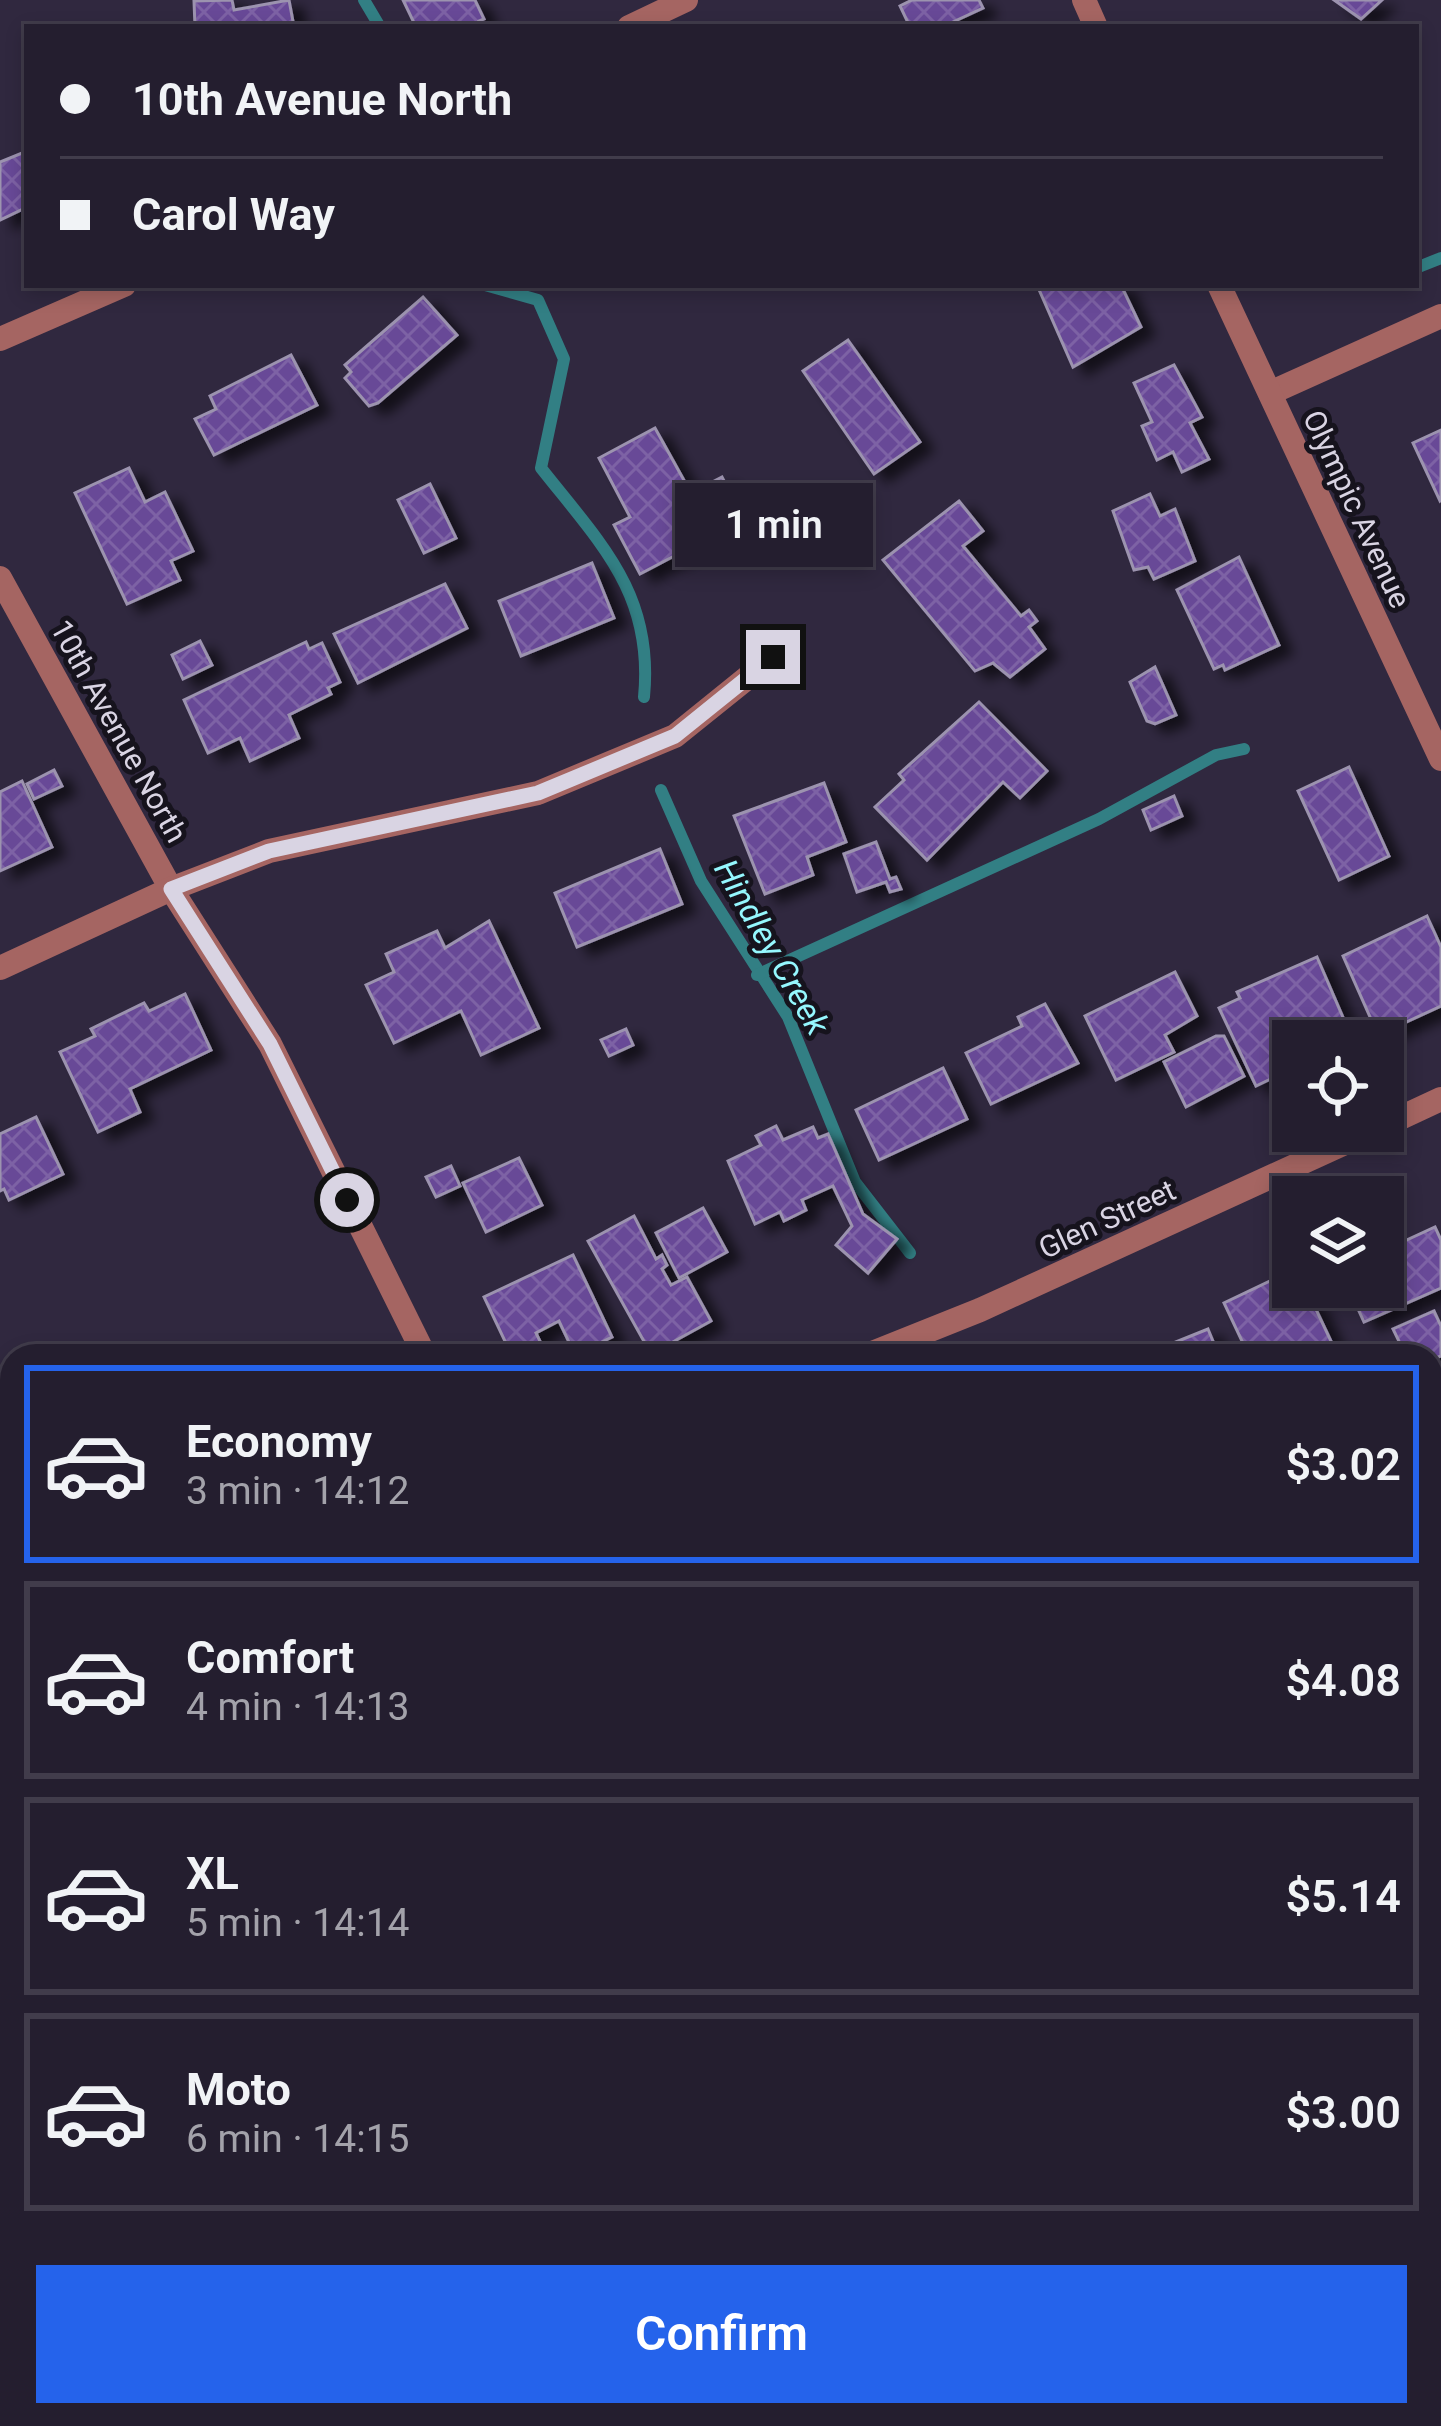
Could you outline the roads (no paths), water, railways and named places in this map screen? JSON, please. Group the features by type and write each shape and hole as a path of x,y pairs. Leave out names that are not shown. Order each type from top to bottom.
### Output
{"street":[{"path":"635,24 686,0"},
{"path":"0,339 117,288"},
{"name":"Olympic Avenue","path":"1220,288 1441,759"},
{"path":"1270,393 1441,316"},
{"name":"10th Avenue North","path":"0,578 171,889 270,1044 418,1344"},
{"path":"0,968 171,889 269,851 538,793 675,736 773,657"},
{"path":"1404,1116 1441,1099"},
{"name":"Glen Street","path":"895,1344 1326,1152"}],"waterway":[{"name":"Hindley Creek","path":"364,0 378,24"},
{"name":"Hindley Creek","path":"1419,267 1441,258"},
{"name":"Hindley Creek","path":"496,288 538,300 564,359 541,468 603,547 632,599 641,628 644,697"},
{"path":"757,975 1099,819 1216,755 1244,749"},
{"name":"Hindley Creek","path":"661,790 701,881 788,1017 855,1182 910,1253"}]}
